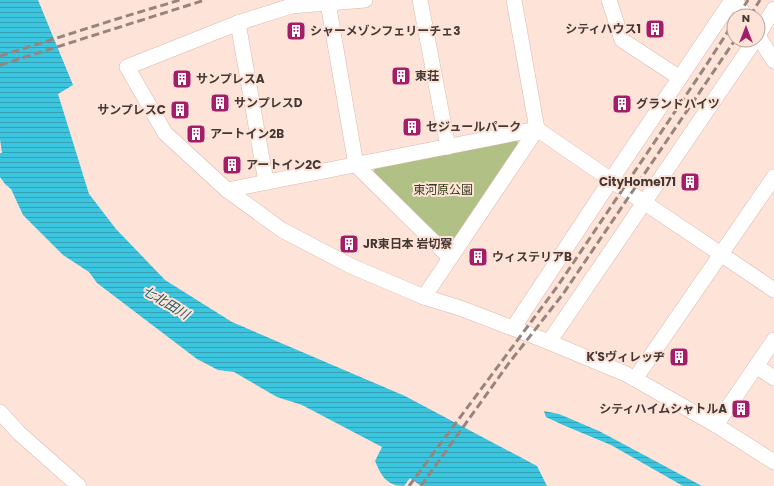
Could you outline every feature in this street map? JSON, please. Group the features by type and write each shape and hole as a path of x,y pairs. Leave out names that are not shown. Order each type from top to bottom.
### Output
{"street":[{"path":"365,0 291,6 238,23 127,67 165,133 227,190 282,230 351,266 424,297 460,308 513,328 626,374 716,425 774,462"},
{"path":"420,0 448,147"},
{"path":"424,297 537,129 514,0"},
{"path":"609,0 622,40 680,78"},
{"path":"513,328 610,180 734,0"},
{"path":"328,3 356,164 450,258"},
{"path":"766,22 774,9"},
{"path":"238,23 266,182"},
{"path":"549,342 750,48"},
{"path":"766,48 774,61"},
{"path":"227,190 537,129 774,290"},
{"path":"635,379 774,177"},
{"path":"716,425 774,340"},
{"path":"756,366 774,378"},
{"path":"0,412 65,481 79,486"}],"green space":[{"name":"東河原公園","path":"517,140 519,145 450,245 372,176 375,167"}],"water":[{"name":"七北田川","path":"0,0 38,0 73,85 58,94 89,194 116,229 165,280 232,322 405,396 537,466 547,486 421,486 410,478 404,486 398,486 388,482 382,475 375,461 382,447 302,405 277,397 234,372 218,370 197,359 97,283 89,272 63,255 23,215 11,189 0,177 0,153 2,153 0,139"},
{"path":"544,411 559,414 599,431 702,486 683,486 611,445 546,417"}],"railway":[{"path":"0,56 180,0"},
{"path":"0,65 205,0"},
{"path":"743,8 748,0"},
{"path":"755,8 760,0"},
{"path":"409,486 557,287 726,34"},
{"path":"421,486 509,363 563,294 730,48"}],"place":[{"name":"シティハウス1","path":"655,29"},
{"name":"シャーメゾンフェリーチェ3","path":"296,31"},
{"name":"東荘","path":"401,76"},
{"name":"サンプレスA","path":"182,79"},
{"name":"サンプレスD","path":"220,103"},
{"name":"グランドハイツ","path":"622,104"},
{"name":"サンプレスC","path":"180,110"},
{"name":"セジュールパーク","path":"412,127"},
{"name":"アートイン2B","path":"196,134"},
{"name":"アートイン2C","path":"232,165"},
{"name":"CityHome171","path":"690,182"},
{"name":"JR東日本 岩切寮","path":"349,244"},
{"name":"ウィステリアB","path":"478,257"},
{"name":"K'Sヴィレッヂ","path":"679,357"},
{"name":"シティハイムシャトルA","path":"741,409"}]}
